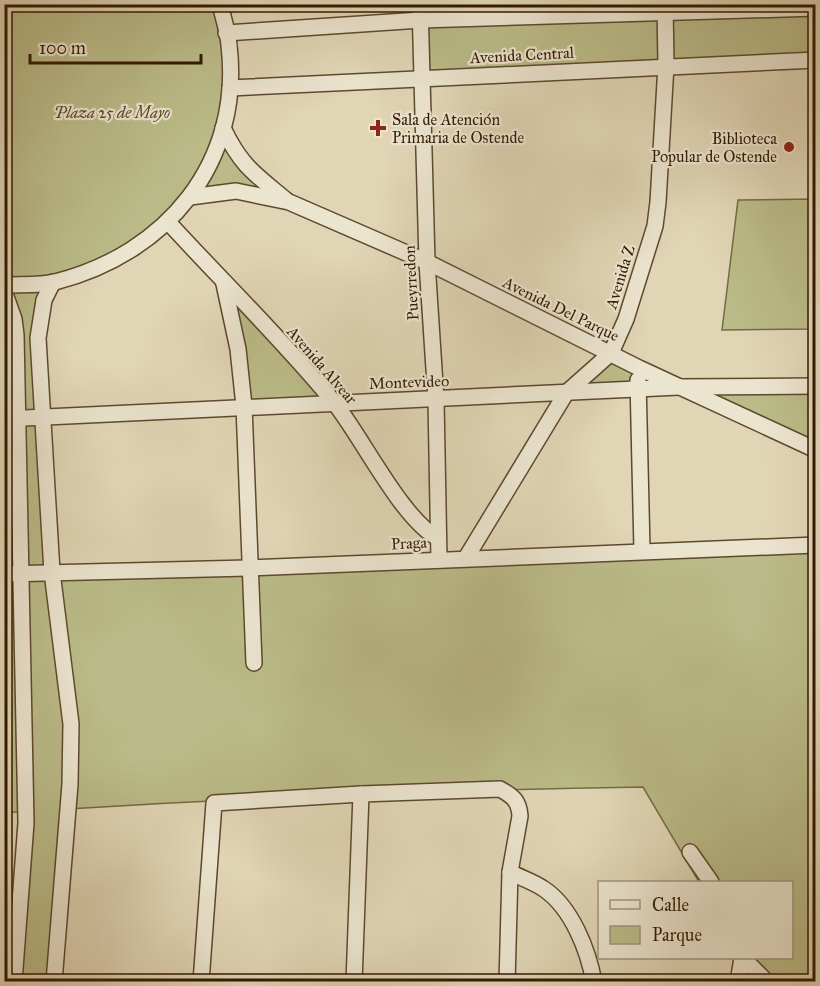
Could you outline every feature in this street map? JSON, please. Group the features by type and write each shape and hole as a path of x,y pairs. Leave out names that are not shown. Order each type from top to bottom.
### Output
{"street":[{"path":"4,285 53,282 120,259 169,223 190,197 214,153 223,128 230,88 226,33 220,4"},
{"name":"Pueyrredon","path":"420,4 428,262 436,400 439,560"},
{"path":"226,33 421,20 665,9 816,8"},
{"name":"Avenida Z","path":"466,558 566,393 610,353 626,319 655,226 666,65 665,9"},
{"name":"Avenida Central","path":"230,88 666,65 816,60"},
{"name":"Avenida Del Parque","path":"223,128 235,154 249,170 289,202"},
{"name":"Avenida Del Parque","path":"190,197 236,191 289,202 428,262 639,368 816,450"},
{"name":"Avenida Alvear","path":"169,223 334,402 410,513 424,531 438,538"},
{"path":"53,282 44,300 39,327 41,419 52,572 70,712 71,754 54,981"},
{"path":"223,282 238,349 244,406 254,663"},
{"path":"4,291 14,319 11,419 12,574 26,823 14,981"},
{"path":"639,368 637,390 642,550"},
{"name":"Montevideo","path":"11,419 244,406 436,400 679,387 816,386"},
{"name":"Praga","path":"12,574 249,568 642,550 816,545"},
{"path":"201,981 213,804 361,794 500,789 514,797 520,807 510,872 507,981"},
{"path":"354,981 361,794"},
{"path":"690,852 710,881"},
{"path":"510,872 545,889 563,908 580,936 594,981"},
{"path":"738,981 742,959"},
{"path":"744,959 767,981"}],"green space":[{"name":"Plaza 25 de Mayo","path":"5,5 220,5 230,65 223,128 289,202 236,191 190,197 169,223 53,282 40,317 54,571 815,545 815,981 738,981 742,959 793,959 793,881 698,881 643,787 356,795 68,809 54,981 14,981 25,811 5,813 5,574 19,573 17,419 4,291"},
{"path":"815,8 815,60 422,78 421,20"},
{"path":"815,199 815,329 722,330 738,200"},
{"path":"223,282 334,402 244,406"},
{"path":"611,353 679,387 566,393"},
{"path":"815,386 815,450 679,387"}],"place":[{"name":"Sala de Atención Primaria de Ostende","path":"378,128"},
{"name":"Biblioteca Popular de Ostende","path":"789,147"}]}
